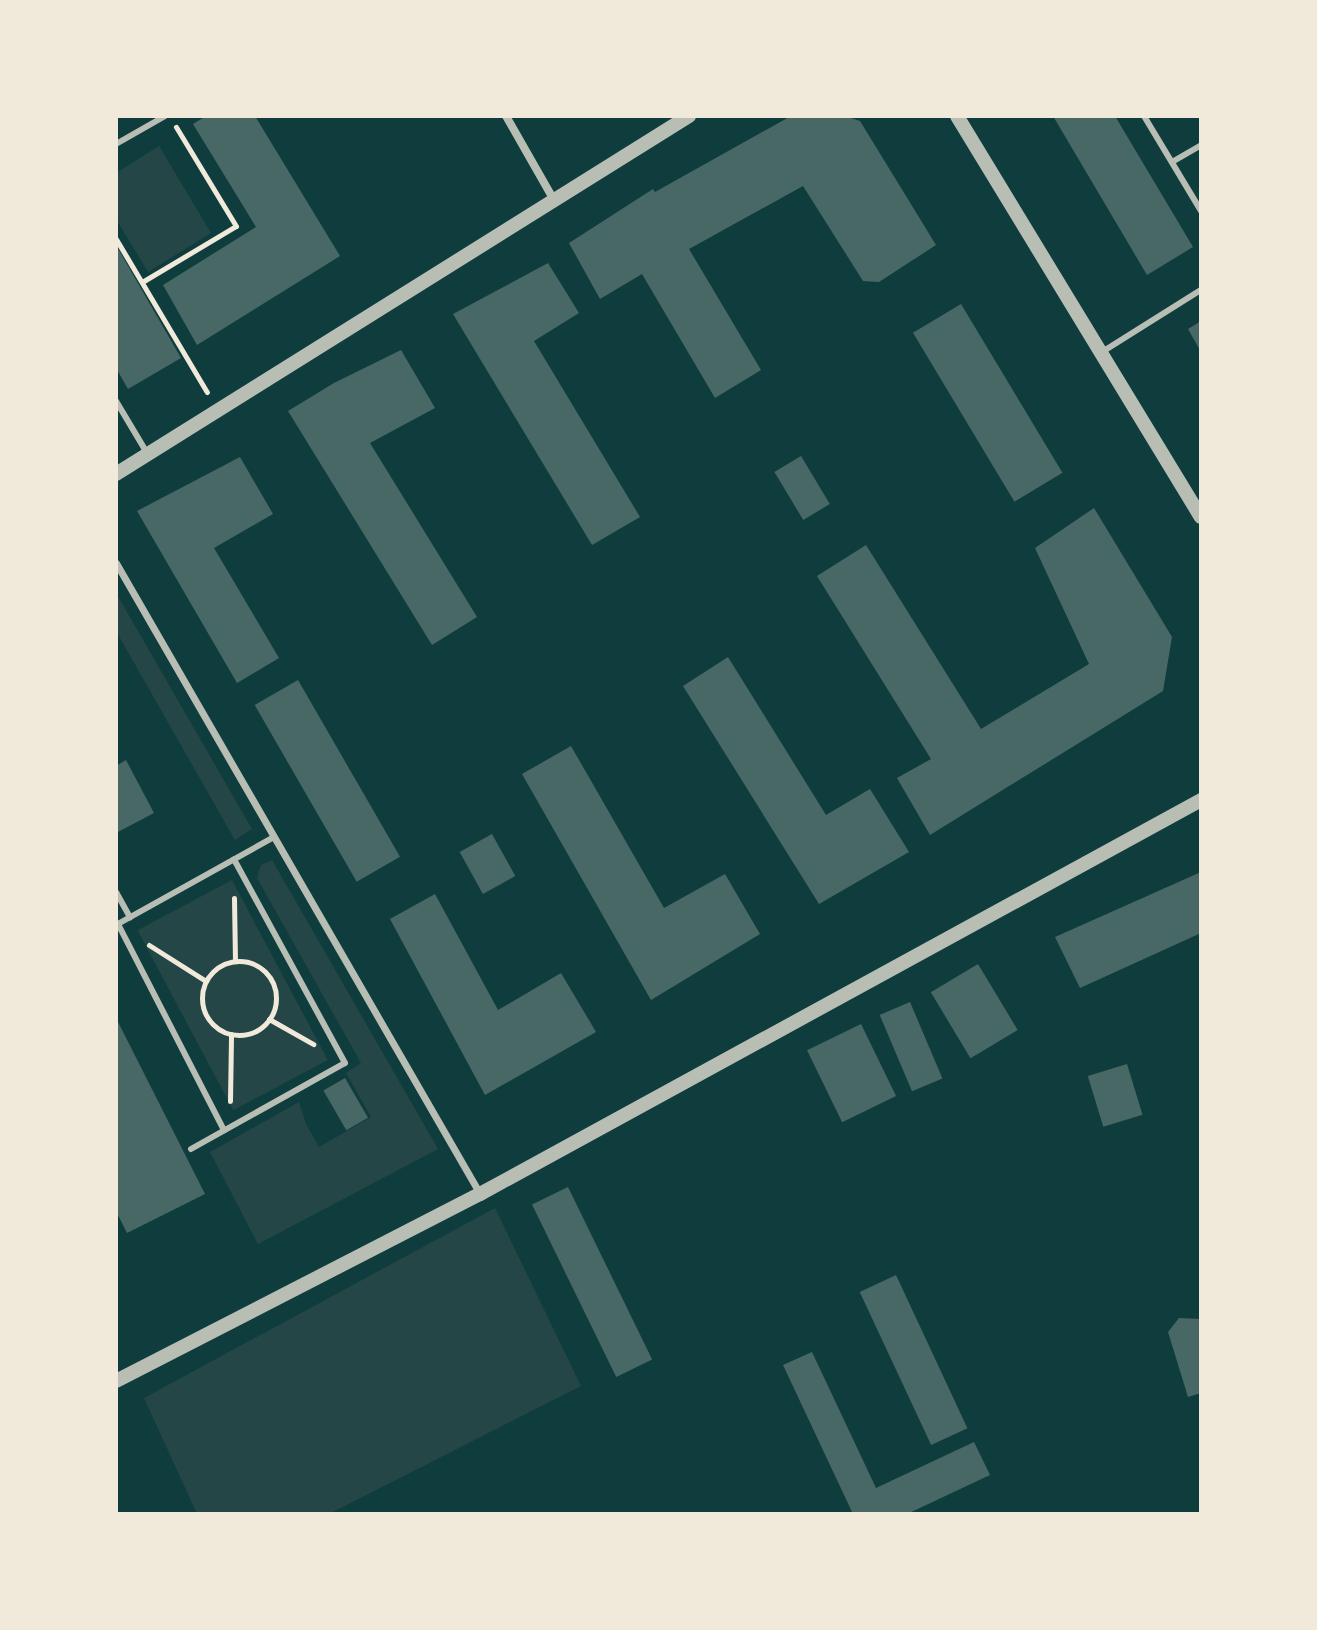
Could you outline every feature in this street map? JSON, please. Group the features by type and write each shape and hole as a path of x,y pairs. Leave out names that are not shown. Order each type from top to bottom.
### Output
{"street":[{"path":"506,116 554,200"},
{"path":"116,474 689,116"},
{"path":"957,116 1201,517"},
{"path":"116,563 480,1194"},
{"path":"116,1381 480,1194 1201,800"}],"lane":[{"path":"116,144 167,116"},
{"path":"1144,116 1201,211"},
{"path":"1172,162 1201,145"},
{"path":"1101,353 1201,290"},
{"path":"116,401 147,454"},
{"path":"227,1129 117,925 274,837"},
{"path":"191,1149 345,1063 234,859"},
{"path":"116,892 130,917"}],"path":[{"path":"142,282 236,226 167,116"},
{"path":"116,239 218,410"},
{"path":"234,859 235,961"},
{"path":"117,925 206,981"},
{"path":"235,961 258,966 273,984 276,996 269,1019 251,1033 231,1034 216,1026 207,1017 202,993 206,981 213,971 235,961"},
{"path":"269,1019 345,1063"},
{"path":"227,1129 231,1034"}],"shaded area":[{"path":"159,146 211,233 148,272 116,219 116,173"},
{"path":"116,593 252,829 235,840 116,631"},
{"path":"272,860 438,1149 258,1244 210,1152 299,1102 306,1124 319,1147 371,1117 346,1073 361,1063 257,878 261,865"},
{"path":"232,880 328,1060 233,1110 138,930"},
{"path":"495,1208 581,1386 329,1514 197,1514 144,1398"}],"building":[{"path":"206,116 255,116 340,256 197,345 163,285 256,227 193,124"},
{"path":"791,116 845,116 860,121 936,245 879,282 863,281 803,186 689,249 761,370 715,398 642,274 600,299 569,243 653,189 655,192"},
{"path":"1053,116 1115,116 1193,247 1147,275"},
{"path":"116,245 181,358 128,389 116,368"},
{"path":"548,263 579,313 534,341 640,517 592,545 453,314"},
{"path":"961,304 1062,473 1014,502 913,333"},
{"path":"1201,321 1201,352 1188,329"},
{"path":"401,350 435,408 370,443 477,617 432,645 288,411 334,383"},
{"path":"801,456 830,504 803,520 774,472"},
{"path":"240,457 273,514 214,548 279,658 237,683 137,511"},
{"path":"1094,508 1172,637 1163,691 930,835 897,778 931,759 817,576 866,545 981,729 1089,664 1035,548"},
{"path":"728,657 826,815 870,789 909,852 819,904 683,686"},
{"path":"298,680 400,857 357,882 255,705"},
{"path":"571,746 664,908 725,874 760,934 651,1000 522,774"},
{"path":"126,760 154,813 116,833 116,766"},
{"path":"492,834 515,876 483,894 460,852"},
{"path":"1201,872 1201,933 1080,988 1055,937"},
{"path":"435,894 498,1010 561,973 596,1032 485,1095 390,919"},
{"path":"978,964 1018,1030 971,1058 931,992"},
{"path":"910,1002 942,1078 912,1091 880,1015"},
{"path":"116,1018 205,1194 127,1233 116,1211"},
{"path":"861,1024 896,1096 842,1122 807,1050"},
{"path":"1127,1064 1142,1115 1103,1127 1088,1076"},
{"path":"345,1078 368,1118 346,1130 323,1090"},
{"path":"568,1187 652,1360 616,1377 532,1205"},
{"path":"896,1275 967,1428 931,1445 860,1292"},
{"path":"1179,1318 1201,1319 1201,1393 1188,1397 1168,1332"},
{"path":"812,1352 876,1488 974,1442 990,1475 907,1514 853,1514 783,1365"}]}
